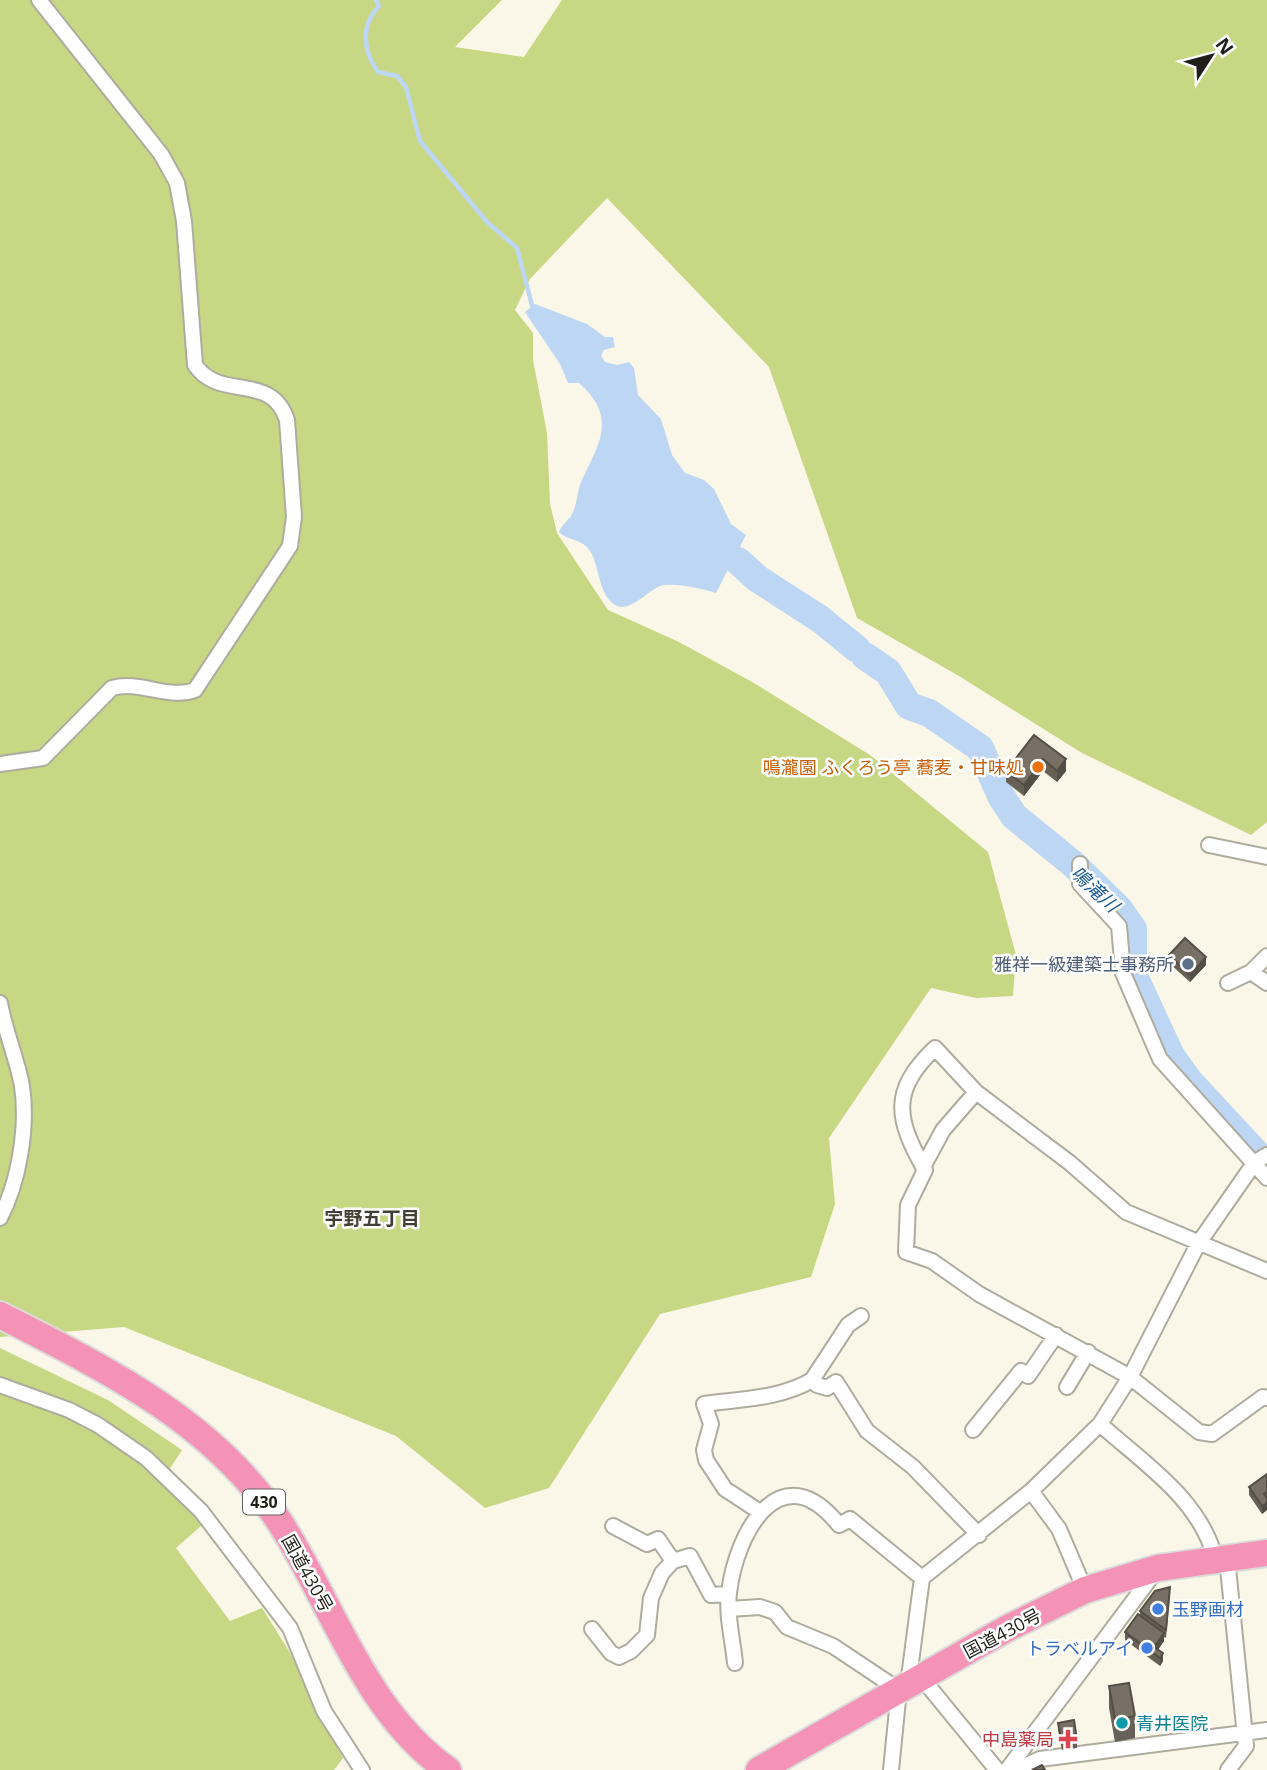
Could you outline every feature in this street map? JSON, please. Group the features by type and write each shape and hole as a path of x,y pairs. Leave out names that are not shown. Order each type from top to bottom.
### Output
{"highway":[{"name":"国道430号","path":"0,1315 77,1355 175,1413 222,1451 278,1520 353,1656 390,1713 417,1744 448,1770"},
{"name":"国道430号","path":"759,1770 1006,1629 1085,1590 1158,1568 1267,1553"}],"street":[{"path":"0,764 43,758 113,688 124,685 175,694 195,690 245,611 284,558 293,534 287,420 283,407 276,397 266,393 215,383 203,377 195,365 184,221 177,183 161,154 39,0"},
{"path":"1209,845 1267,857"},
{"path":"1080,871 1080,884 1119,926 1123,974 1160,1059 1186,1091 1262,1158 1267,1178"},
{"path":"1228,983 1251,972 1267,956"},
{"path":"1251,972 1267,983"},
{"path":"0,1003 22,1085 23,1106 19,1157 7,1205 0,1218"},
{"path":"1267,1271 1126,1212 1070,1163 976,1092 935,1048 913,1069 904,1089 900,1116 912,1149 925,1170 908,1205 906,1252 932,1261 979,1294 1130,1377 1199,1432 1212,1434 1263,1397 1267,1398"},
{"path":"923,1167 943,1130 976,1092"},
{"path":"891,1770 909,1684 922,1578 1031,1491 1100,1424 1130,1377 1198,1244 1262,1158"},
{"path":"760,1512 725,1489 706,1460 704,1450 711,1424 704,1404 786,1393 812,1380 848,1325 861,1316"},
{"path":"973,1430 1021,1371 1028,1376 1056,1335"},
{"path":"1067,1387 1088,1352"},
{"path":"812,1380 827,1388 836,1382 867,1431 913,1467 979,1535"},
{"path":"0,1385 69,1410 98,1425 146,1458 193,1502 290,1628 324,1711 362,1770"},
{"path":"1100,1424 1192,1507 1221,1558 1246,1746 1228,1770"},
{"path":"1031,1491 1059,1528 1085,1590"},
{"path":"735,1664 729,1594 740,1555 760,1512 768,1503 783,1495 814,1499 839,1525 850,1520 922,1578"},
{"path":"613,1526 647,1544 658,1539 673,1561"},
{"path":"592,1629 611,1653 619,1657 631,1651 647,1635 651,1598 662,1573 673,1561 690,1556 711,1595 729,1594"},
{"path":"1007,1770 1158,1568"},
{"path":"729,1609 760,1607 775,1612 787,1627 833,1646 909,1684 997,1770"},
{"path":"1015,1770 1040,1759 1267,1730"}],"green space":[{"path":"0,0 502,0 455,47 524,57 562,0 1267,0 1267,822 1251,835 1082,753 959,676 857,618 769,367 607,198 530,279 515,310 533,333 533,360 547,433 550,504 557,533 608,610 679,642 754,683 870,755 988,852 1016,955 1013,996 976,998 931,988 829,1138 835,1204 811,1277 660,1314 549,1488 485,1508 396,1436 124,1327 0,1337"},
{"path":"0,1348 108,1400 182,1450 162,1481 202,1525 176,1548 230,1621 262,1608 289,1651 343,1758 334,1770 0,1770"}],"water":[{"path":"535,304 587,324 605,337 613,337 615,347 604,350 601,356 605,362 617,365 629,362 634,368 638,395 661,419 672,455 685,473 704,480 714,489 731,524 746,535 716,593 686,586 663,585 631,604 620,607 605,594 587,547 559,532 574,510 581,482 598,444 602,420 599,408 591,396 579,383 568,383 560,364 525,312"}],"building":[{"path":"1034,735 1066,759 1057,771 1043,759 1024,785 1006,771"},
{"name":"雅祥一級建築士事務所","path":"1185,938 1206,957 1190,975 1169,955"},
{"path":"1267,1474 1267,1492 1264,1494 1267,1503 1262,1506 1249,1487"},
{"name":"玉野画材","path":"1170,1587 1166,1630 1140,1611 1155,1591"},
{"path":"1138,1614 1164,1633 1154,1647 1163,1653 1160,1658 1125,1632"},
{"path":"1129,1683 1135,1716 1115,1719 1109,1686"},
{"path":"1074,1720 1077,1740 1062,1743 1058,1723"},
{"path":"1042,1765 1045,1770 1032,1770"}],"waterway":[{"path":"376,0 379,6 366,30 367,47 373,64 378,72 397,76 406,87 420,141 487,222 517,248 533,309"},
{"path":"729,555 738,561"},
{"name":"鳴滝川","path":"738,561 758,579 820,619 857,649"},
{"name":"鳴滝川","path":"865,656 888,672 909,706 929,713 980,748 1001,796 1014,816 1073,864 1119,909 1133,929 1133,974 1171,1056 1189,1081 1267,1165"}],"place":[{"name":"鳴瀧園 ふくろう亭 蕎麦・甘味処","path":"1038,767"},
{"name":"雅祥一級建築士事務所","path":"1188,964"},
{"name":"玉野画材","path":"1158,1609"},
{"name":"トラベルアイ","path":"1147,1648"},
{"name":"青井医院","path":"1122,1723"},
{"name":"中島薬局","path":"1068,1739"}],"district":[{"name":"宇野五丁目","path":"372,1218"}]}
